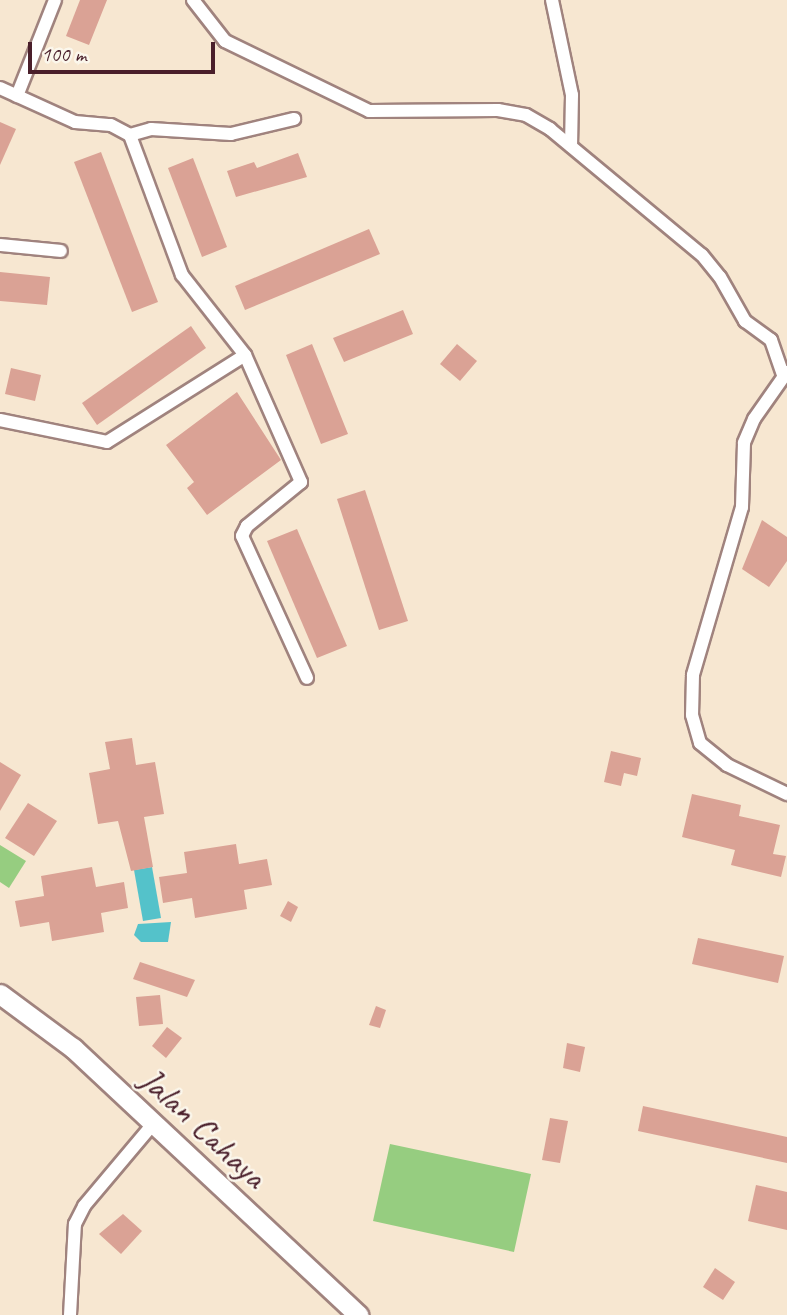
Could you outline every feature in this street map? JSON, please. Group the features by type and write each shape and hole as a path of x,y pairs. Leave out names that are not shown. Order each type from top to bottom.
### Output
{"street":[{"path":"17,96 55,0"},
{"path":"193,0 225,41 369,111 466,106 526,116 571,146 702,254 745,321 771,340 787,343"},
{"path":"552,0 572,96 571,146"},
{"path":"0,88 75,122 111,125 130,135 182,275 245,355 301,482 247,526 242,536 307,678"},
{"path":"130,135 151,129 231,134 294,119"},
{"path":"0,245 61,251"},
{"path":"771,340 785,373 744,443 742,507 693,675 692,715 700,743 727,765 787,794"},
{"path":"0,419 107,442 245,355"},
{"name":"Jalan Cahaya","path":"0,994 73,1048 358,1315"},
{"path":"70,1315 75,1224 84,1206 153,1124"}],"green space":[{"path":"0,845 26,861 9,888 0,882"},
{"path":"390,1144 531,1174 514,1252 373,1221"}],"water":[{"path":"152,867 161,918 143,921 134,870"},
{"path":"171,922 168,942 141,942 134,935 138,924"}],"building":[{"path":"80,0 107,0 89,45 66,36"},
{"path":"0,122 16,129 0,165"},
{"path":"101,152 158,302 132,312 74,162"},
{"path":"298,153 307,177 236,197 227,171 254,162 257,168"},
{"path":"193,158 227,247 202,257 168,168"},
{"path":"369,229 380,254 245,310 235,286"},
{"path":"0,272 50,277 47,305 0,301"},
{"path":"403,310 413,334 344,362 333,338"},
{"path":"191,326 206,348 97,425 82,403"},
{"path":"312,344 348,434 321,444 286,355"},
{"path":"457,344 477,361 460,381 440,364"},
{"path":"11,368 41,375 35,401 5,394"},
{"path":"237,392 281,460 207,515 187,488 194,482 166,445"},
{"path":"365,490 408,621 379,630 337,499"},
{"path":"762,520 787,537 787,561 769,587 742,569"},
{"path":"297,529 347,646 317,658 267,541"},
{"path":"132,738 136,765 155,762 164,814 144,817 153,867 131,871 118,821 98,824 89,773 110,769 105,742"},
{"path":"611,751 641,758 637,776 624,773 621,786 604,782"},
{"path":"0,762 21,775 0,811"},
{"path":"692,794 741,805 739,816 780,825 773,854 786,856 781,877 731,865 735,850 682,837"},
{"path":"28,803 57,821 34,856 5,838"},
{"path":"236,844 239,864 267,859 272,885 244,890 247,909 195,918 192,898 163,903 159,877 187,873 184,852"},
{"path":"92,867 96,887 124,882 128,908 101,913 104,932 52,941 49,922 20,927 15,901 44,896 41,876"},
{"path":"288,901 298,907 291,922 280,916"},
{"path":"698,938 784,956 778,983 692,964"},
{"path":"140,962 195,980 187,997 133,979"},
{"path":"160,995 163,1024 139,1026 136,997"},
{"path":"376,1006 386,1010 380,1028 369,1025"},
{"path":"167,1027 182,1038 166,1058 152,1046"},
{"path":"567,1043 585,1047 580,1072 563,1068"},
{"path":"643,1106 787,1137 787,1163 638,1131"},
{"path":"550,1118 568,1121 560,1163 542,1160"},
{"path":"756,1185 787,1192 787,1230 748,1221"},
{"path":"123,1214 142,1231 121,1254 99,1234"},
{"path":"715,1268 735,1282 723,1300 703,1287"}]}
